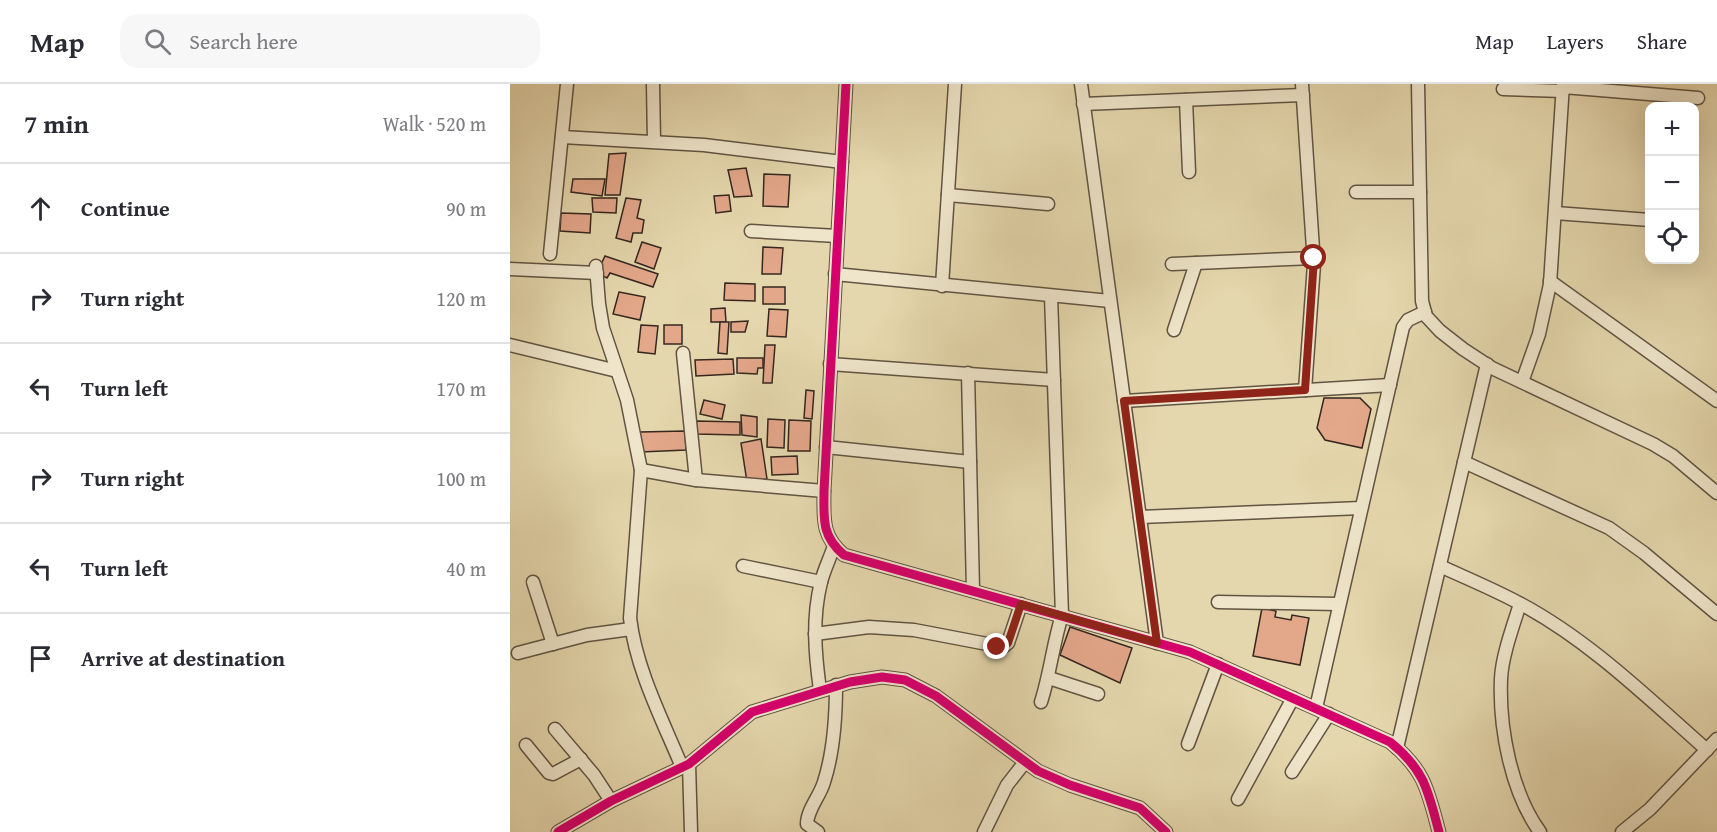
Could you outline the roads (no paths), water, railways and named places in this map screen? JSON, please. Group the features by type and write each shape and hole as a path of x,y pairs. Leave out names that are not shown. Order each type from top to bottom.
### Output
{"street":[{"path":"550,254 567,84"},
{"path":"653,84 654,141"},
{"path":"846,84 824,490 826,532 834,546 844,555 1190,652 1390,742 1406,755 1418,771 1426,787 1439,832"},
{"path":"942,286 955,84"},
{"path":"1081,84 1157,643"},
{"path":"1418,84 1422,301 1426,316 1440,331 1487,364 1653,444 1672,456 1717,493"},
{"path":"1503,89 1563,87 1698,98"},
{"path":"1522,382 1546,309 1550,281 1563,87"},
{"path":"1083,104 1186,100 1303,89 1314,258 1305,390"},
{"path":"1186,100 1189,172"},
{"path":"562,137 704,145 842,162"},
{"path":"1356,192 1420,192"},
{"path":"948,195 1048,204"},
{"path":"1555,213 1645,220"},
{"path":"751,231 837,236"},
{"path":"1172,264 1314,258"},
{"path":"1174,330 1196,263"},
{"path":"510,269 596,270 603,328 627,400 641,470 631,596 632,639 643,671 685,766 691,832"},
{"path":"835,274 1110,301"},
{"path":"1550,281 1717,401"},
{"path":"1041,702 1049,678 1055,640 1062,615 1051,296"},
{"path":"1316,708 1403,327 1408,320 1425,312"},
{"path":"510,345 617,371"},
{"path":"683,353 696,480"},
{"path":"830,364 1054,380"},
{"path":"1397,748 1487,364"},
{"path":"968,374 972,590"},
{"path":"1124,401 1390,385"},
{"path":"826,447 970,462"},
{"path":"1464,462 1609,528 1644,552 1717,614"},
{"path":"641,470 696,480 824,490"},
{"path":"1140,517 1361,508"},
{"path":"820,690 815,653 815,617 821,582 834,546"},
{"path":"743,566 821,582"},
{"path":"1440,566 1520,604 1567,634 1624,677 1707,750"},
{"path":"533,582 553,644"},
{"path":"1218,602 1339,604"},
{"path":"815,634 869,627 914,630 1003,647 1008,643 1021,604"},
{"path":"1520,604 1501,677 1502,723 1515,781 1527,815 1540,832"},
{"path":"518,653 587,635 631,629"},
{"path":"1188,744 1218,664"},
{"path":"558,832 611,801 685,766 752,712 820,690 882,677 905,680 936,696 1038,771 1070,785 1140,808 1159,831"},
{"path":"1049,678 1098,694"},
{"path":"818,832 807,824 807,818 827,772 836,718 836,686"},
{"path":"1239,799 1293,698"},
{"path":"1292,772 1329,714"},
{"path":"555,729 594,775 611,801"},
{"path":"1622,832 1650,809 1717,739"},
{"path":"526,745 549,773 557,774 581,759"},
{"path":"984,832 1007,785 1025,762"}]}
